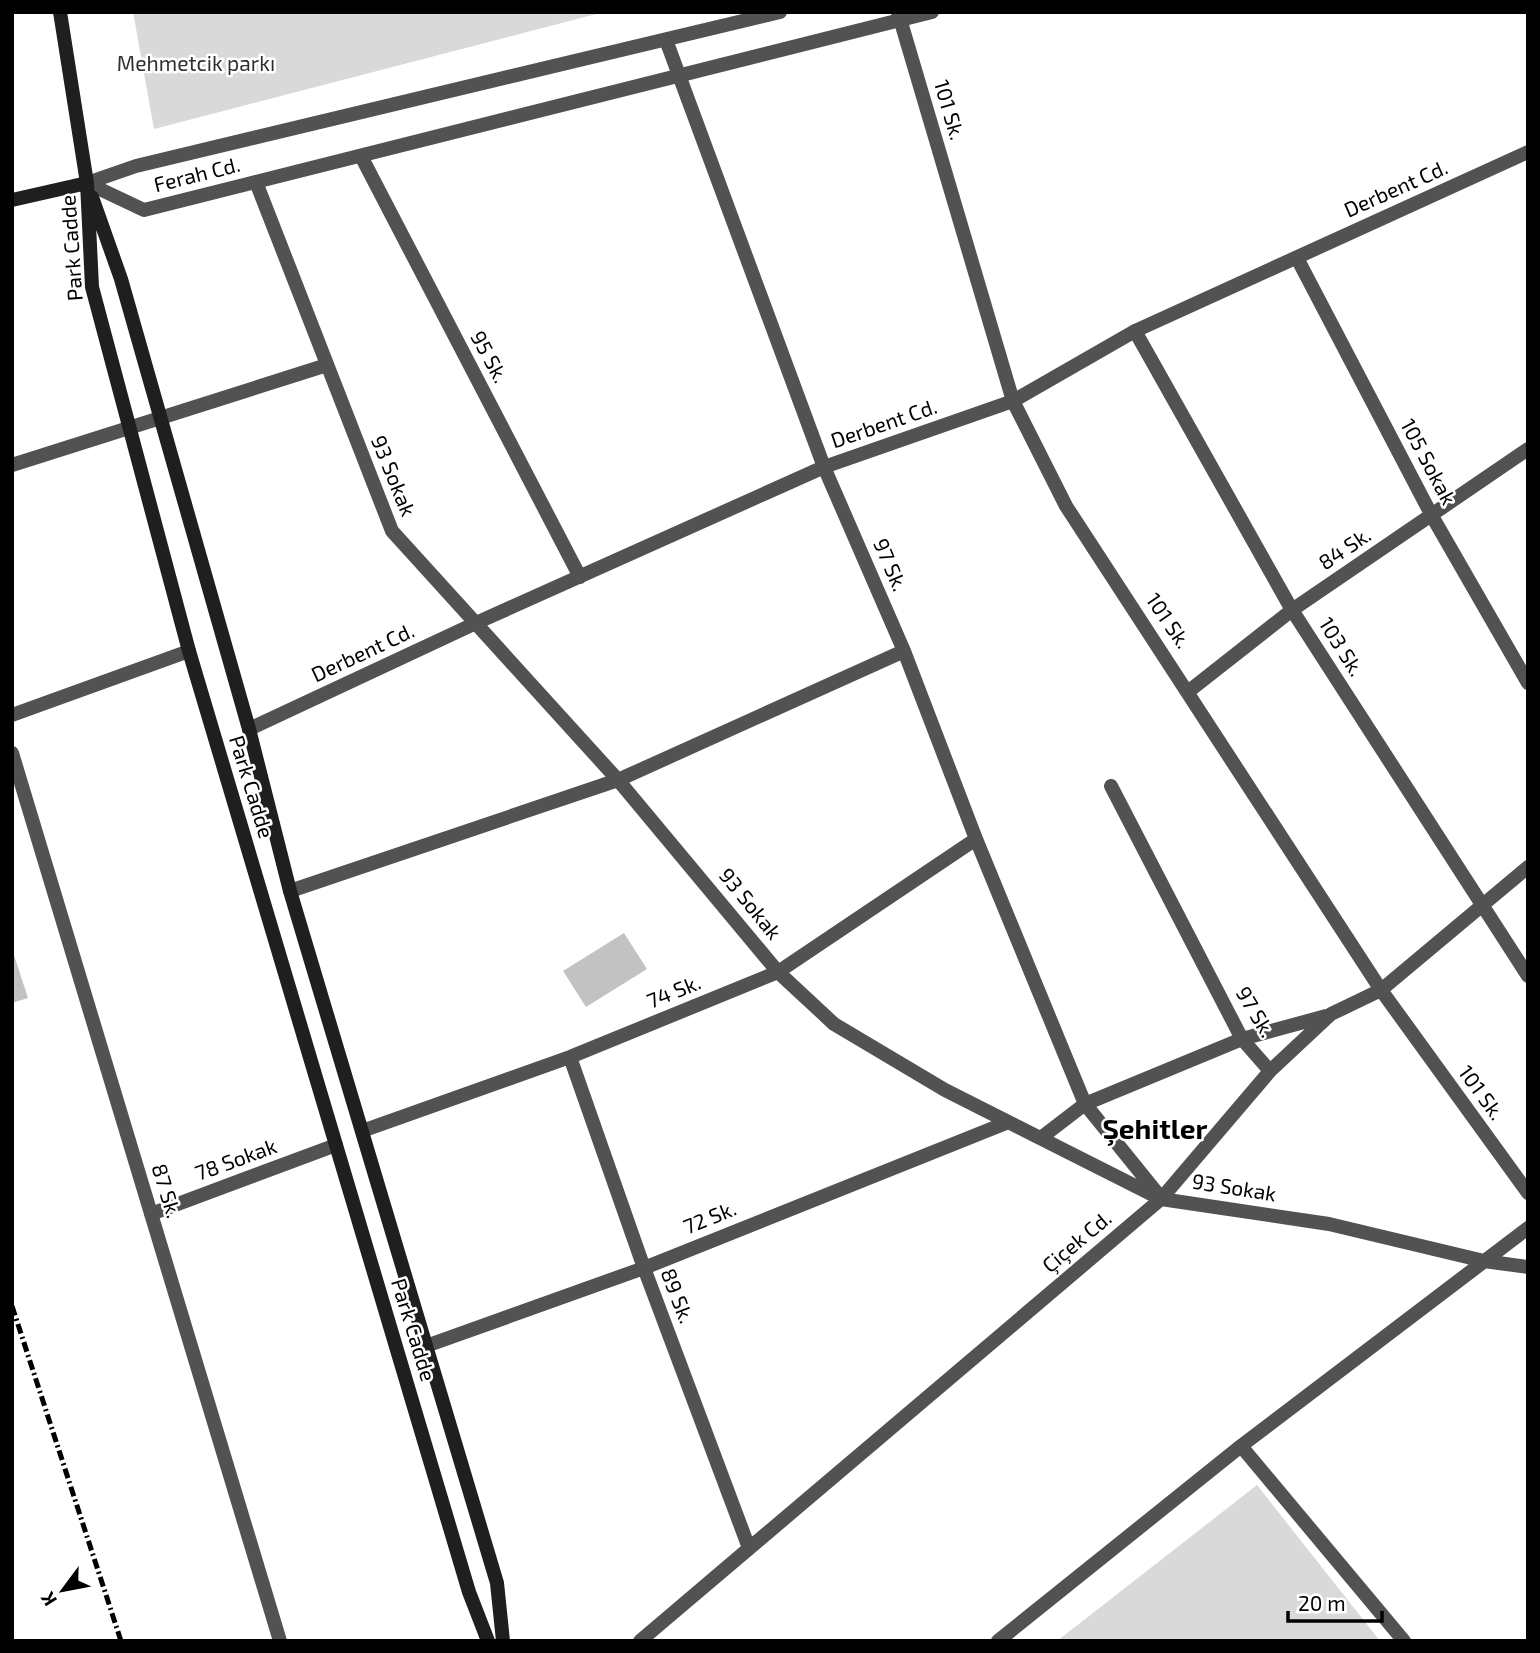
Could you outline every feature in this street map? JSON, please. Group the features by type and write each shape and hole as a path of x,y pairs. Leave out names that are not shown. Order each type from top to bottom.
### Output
{"main road":[{"path":"12,200 87,183 60,12"},
{"name":"Park Cadde","path":"87,183 121,279 249,729 290,891 497,1583 503,1641"},
{"name":"Park Cadde","path":"87,183 92,287 189,651 469,1591 488,1641"}],"street":[{"name":"Ferah Cd.","path":"87,183 136,166 780,12"},
{"name":"Ferah Cd.","path":"87,183 144,210 679,76 899,16 932,12"},
{"name":"101 Sk.","path":"899,16 1013,401 1066,506 1189,691 1381,990 1528,1193"},
{"name":"97 Sk.","path":"666,40 824,467 904,651 976,839 1085,1104 1161,1199"},
{"name":"Derbent Cd.","path":"249,729 476,623 824,467 1013,401 1135,331 1528,152"},
{"name":"95 Sk.","path":"361,156 580,576"},
{"name":"93 Sokak","path":"256,182 392,531 618,780 778,972 834,1024 1006,1123 1042,1137 1161,1199 1329,1224 1484,1261 1528,1266"},
{"name":"105 Sokak","path":"1297,257 1432,516 1528,683"},
{"name":"103 Sk.","path":"1135,331 1292,610 1480,906 1528,976"},
{"path":"12,465 128,425 327,365"},
{"name":"84 Sk.","path":"1189,691 1292,610 1528,449"},
{"path":"12,715 189,651"},
{"path":"290,891 618,780 904,651"},
{"name":"87 Sk.","path":"12,753 280,1641"},
{"name":"97 Sk.","path":"1111,786 1242,1039 1270,1071"},
{"name":"74 Sk.","path":"362,1131 570,1057 778,972 976,839"},
{"name":"Çiçek Cd.","path":"639,1641 1161,1199 1270,1071 1331,1014 1381,990 1528,867"},
{"path":"1042,1137 1085,1104 1242,1039 1331,1014"},
{"name":"89 Sk.","path":"570,1057 644,1268 749,1548"},
{"name":"72 Sk.","path":"426,1346 644,1268 1006,1123"},
{"name":"78 Sokak","path":"151,1214 336,1145"},
{"path":"998,1641 1241,1446 1528,1228"},
{"path":"1241,1446 1404,1641"}],"green space":[{"name":"Mehmetcik parkı","path":"133,12 600,12 600,13 154,129"},
{"path":"1257,1485 1380,1641 1057,1641"}],"building":[{"path":"624,933 647,969 586,1007 563,971"},
{"path":"12,949 28,998 12,1003"}],"railway":[{"path":"12,1306 121,1641"}],"district":[{"name":"Şehitler","path":"1155,1129"}]}
